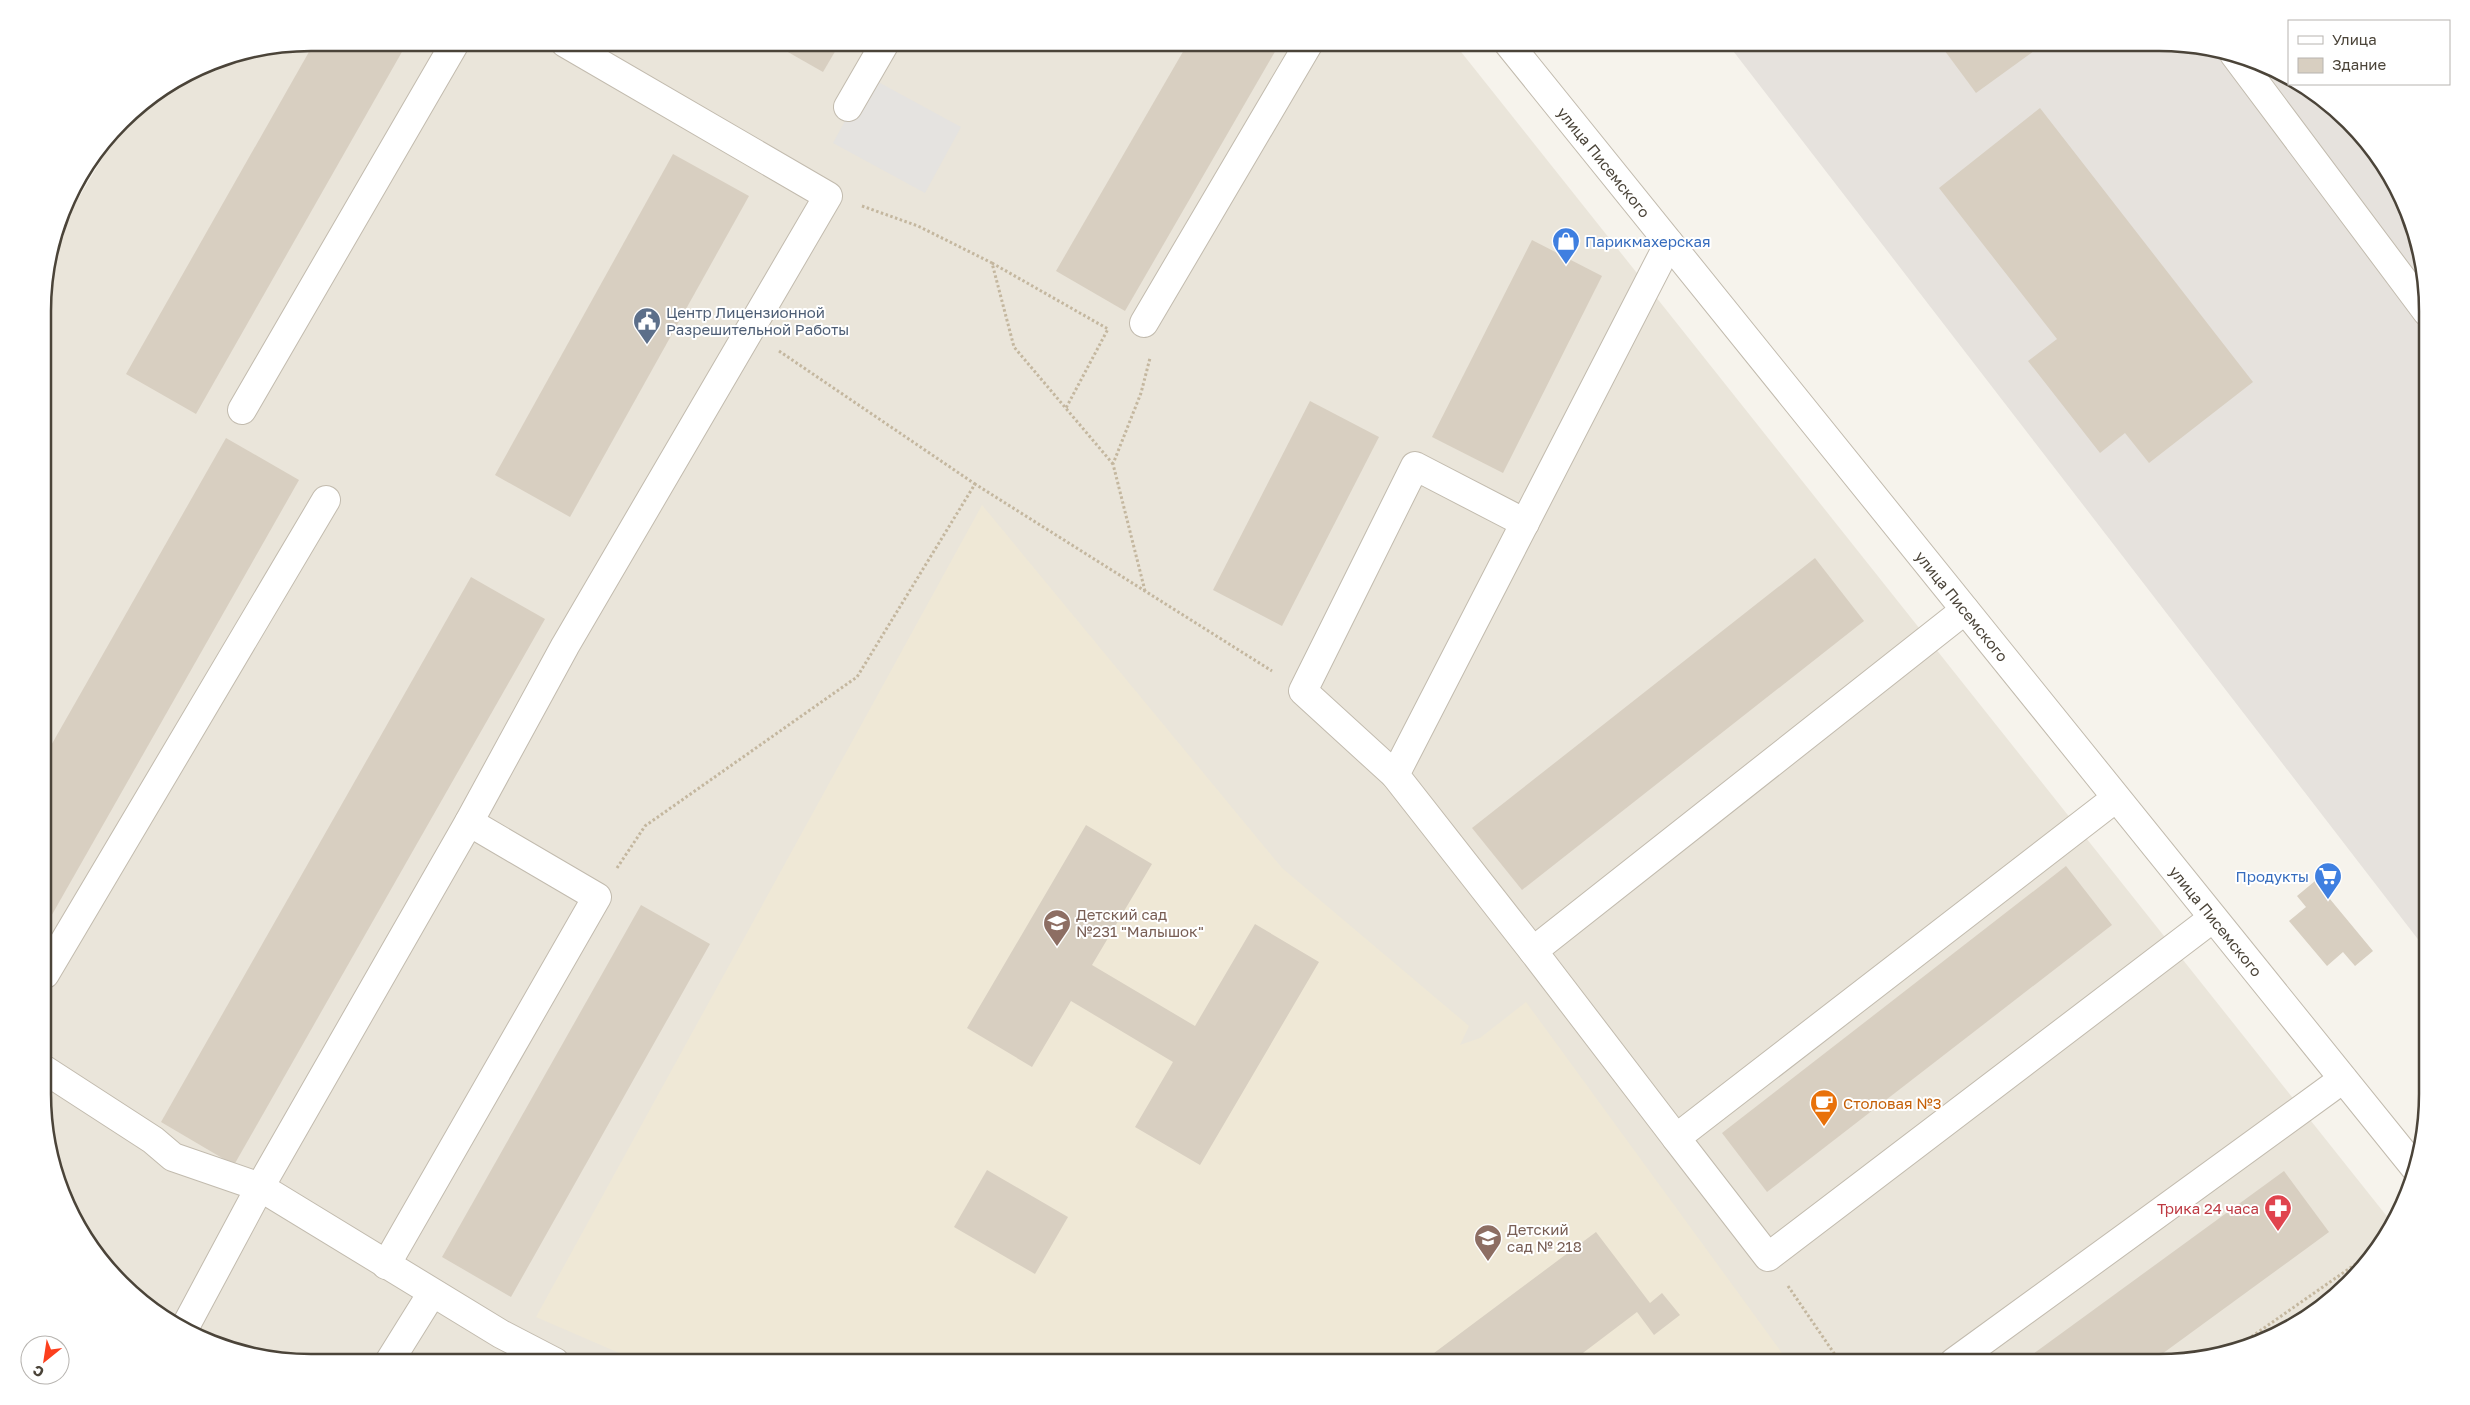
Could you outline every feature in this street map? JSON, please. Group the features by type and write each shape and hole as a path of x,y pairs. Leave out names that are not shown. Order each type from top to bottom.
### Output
{"street":[{"path":"242,410 450,51"},
{"path":"188,1322 260,1187 469,822 566,646 828,196 580,51"},
{"path":"848,107 880,51"},
{"path":"1144,323 1304,51"},
{"name":"улица Писемского","path":"1515,51 2410,1161"},
{"path":"2242,65 2418,300"},
{"path":"1395,775 1669,243"},
{"path":"1525,523 1415,466 1303,691 1395,775 1768,1257 2213,918"},
{"path":"51,964 326,500"},
{"path":"1533,951 1965,610"},
{"path":"1676,1138 2116,798"},
{"path":"386,1266 597,897 469,822"},
{"path":"51,1074 153,1140 173,1157 260,1187 386,1266 501,1334 540,1354"},
{"path":"1965,1354 2343,1079"},
{"path":"394,1354 432,1293"}],"path":[{"path":"828,196 918,226 992,263 1108,329 1066,408"},
{"path":"992,263 1014,347 1113,464 1146,592"},
{"path":"1113,464 1141,393 1151,357 1151,344 1144,323"},
{"path":"751,331 975,484 1303,691"},
{"path":"597,897 646,826 857,677 975,484"},
{"path":"1768,1257 1835,1354"},
{"path":"2252,1336 2353,1266"}],"shaded area":[{"path":"312,51 1460,51 2387,1217 2375,1238 2354,1265 2317,1300 2288,1319 2258,1334 2226,1345 2192,1352 2158,1354 312,1354 261,1349 212,1334 181,1319 153,1300 105,1252 86,1224 71,1193 60,1161 53,1127 51,1093 51,312 56,261 65,228 74,206 106,152 153,105 181,86 212,71 244,60 278,53"},
{"path":"1733,51 2158,51 2192,53 2242,65 2288,86 2330,116 2365,153 2384,182 2399,212 2410,244 2417,278 2419,312 2419,941"},
{"path":"869,77 961,127 925,193 833,143"},
{"name":"Детский сад №231 \"Малышок\"","path":"982,505 1282,868 1469,1026 1460,1045 1480,1038 1526,1002 1783,1354 622,1354 536,1317"}],"building":[{"path":"309,51 402,51 196,414 126,374"},
{"path":"786,51 835,51 823,72"},
{"path":"1183,51 1275,51 1125,311 1056,271"},
{"path":"1945,51 2034,51 1976,93"},
{"path":"2040,108 2253,382 2149,463 2125,433 2100,453 2028,361 2057,339 1939,188"},
{"path":"673,154 749,196 570,517 495,475"},
{"path":"1532,240 1602,276 1503,473 1432,437"},
{"path":"1310,401 1379,437 1282,626 1213,590"},
{"path":"226,438 299,480 51,916 51,745"},
{"path":"1815,558 1864,621 1522,890 1472,828"},
{"path":"471,577 545,619 234,1165 161,1122"},
{"path":"1086,825 1152,864 1092,965 1195,1026 1255,924 1319,962 1200,1165 1135,1127 1173,1062 1071,1001 1032,1067 967,1028"},
{"path":"2066,866 2112,925 1767,1192 1722,1133"},
{"path":"2315,881 2373,951 2355,966 2343,952 2327,966 2289,921 2306,907 2297,896"},
{"path":"641,905 710,944 511,1297 442,1257"},
{"path":"987,1170 1068,1217 1035,1274 954,1227"},
{"path":"2284,1171 2329,1232 2162,1354 2033,1354"},
{"path":"1596,1232 1650,1303 1662,1293 1680,1315 1654,1335 1637,1312 1582,1354 1433,1354"}],"place":[{"name":"Парикмахерская","path":"1566,265"},
{"name":"Центр Лицензионной Разрешительной Работы","path":"647,345"},
{"name":"Продукты","path":"2328,900"},
{"name":"Детский сад №231 \"Малышок\"","path":"1057,947"},
{"name":"Столовая №3","path":"1824,1127"},
{"name":"Трика 24 часа","path":"2278,1232"},
{"name":"Детский сад № 218","path":"1488,1262"}]}
